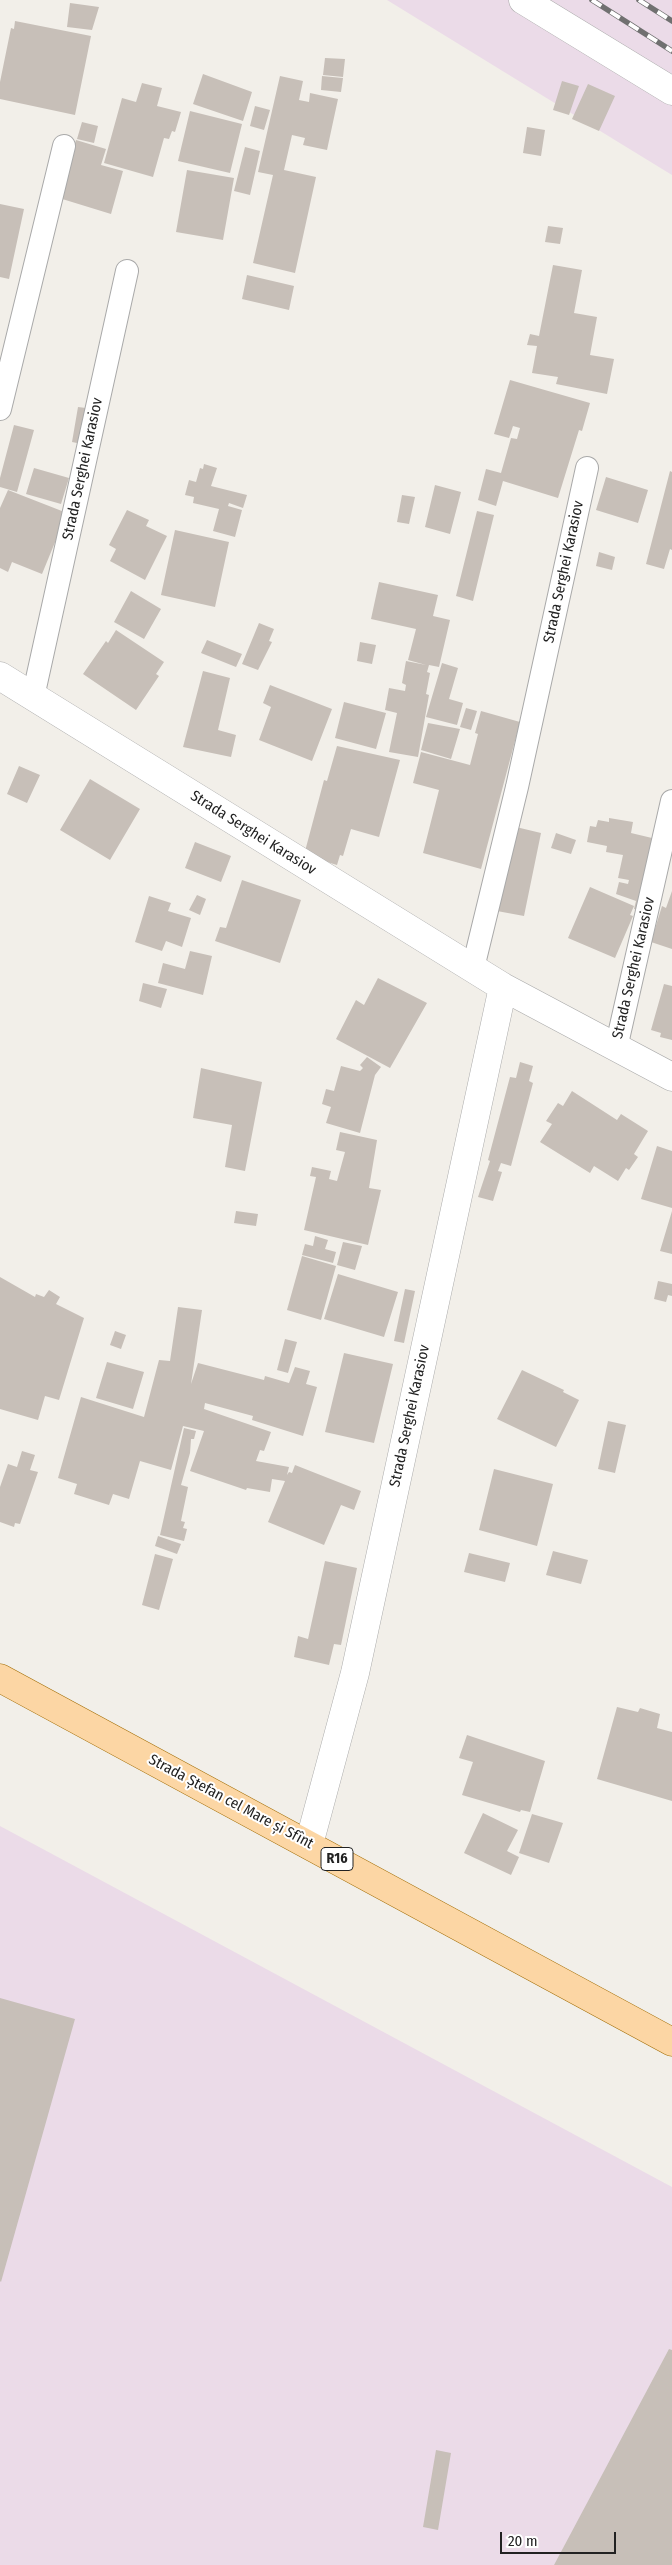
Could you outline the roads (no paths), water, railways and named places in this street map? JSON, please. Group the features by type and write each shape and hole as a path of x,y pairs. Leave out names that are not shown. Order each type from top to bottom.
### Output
{"main road":[{"name":"Strada Ștefan cel Mare și Sfînt","path":"0,1678 672,2042"}],"street":[{"path":"523,0 672,91"},
{"name":"Strada Serghei Karasiov","path":"0,676 503,987 672,1077"},
{"name":"Strada Serghei Karasiov","path":"309,1844 355,1673 503,987"}],"lane":[{"path":"0,409 64,146"},
{"name":"Strada Serghei Karasiov","path":"33,697 127,270"},
{"name":"Strada Serghei Karasiov","path":"473,968 517,787 587,468"},
{"name":"Strada Serghei Karasiov","path":"616,1048 672,801"}],"railway":[{"path":"592,0 672,51"},
{"path":"639,0 672,21"}]}
